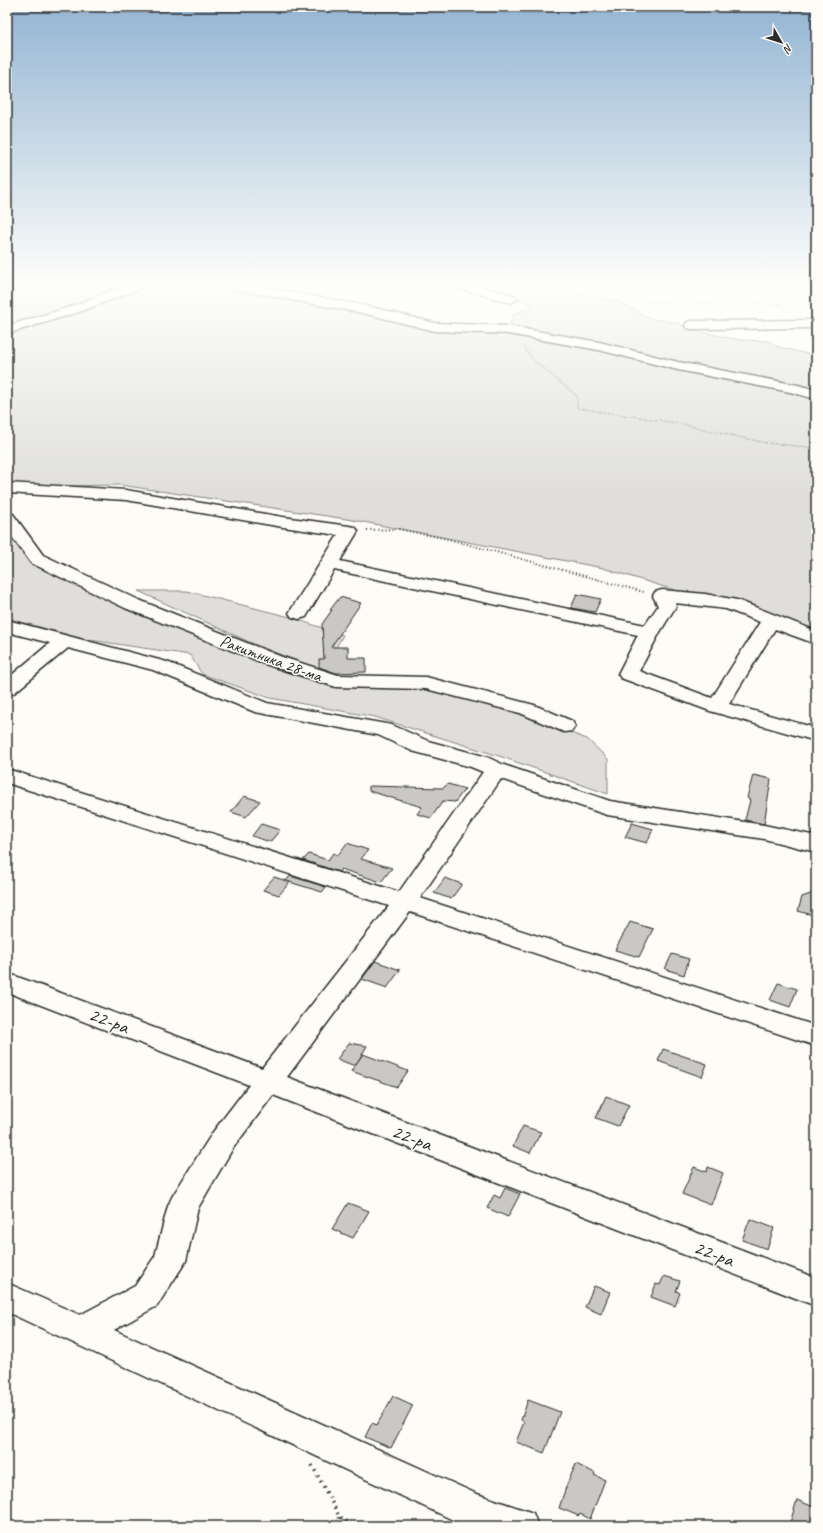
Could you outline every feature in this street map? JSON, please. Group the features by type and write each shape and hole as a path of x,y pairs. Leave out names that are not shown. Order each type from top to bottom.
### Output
{"street":[{"path":"639,356 666,363 763,382 816,395"},
{"path":"7,488 126,495 282,522 349,530 330,564 299,613"},
{"name":"Ракитника 28-ма","path":"7,518 37,559 132,604 275,661 336,682 426,683 527,709 564,726"},
{"path":"330,564 650,632"},
{"path":"662,596 714,600 748,608 770,620 816,638"},
{"path":"662,596 667,606 650,632 628,674 717,707 816,735"},
{"path":"717,707 770,620"},
{"path":"7,626 160,666 262,708 384,730 420,746 479,762 496,770 607,808 764,832 816,844"},
{"path":"7,689 65,641"},
{"path":"81,1331 146,1296 170,1261 183,1206 224,1140 405,902 496,770"},
{"path":"7,776 405,902 816,1036"},
{"name":"22-ра","path":"7,982 816,1292"},
{"path":"7,1297 473,1511 520,1526"}],"path":[{"path":"530,356 533,360 577,396 578,408 622,416 677,423 766,443 816,448"},
{"path":"349,530 398,529 448,539 662,596"},
{"path":"295,1430 338,1516 339,1526"},
{"path":"338,1516 353,1526"}],"shaded area":[{"path":"7,356 814,356 816,356 816,630 771,620 603,568 353,520 120,485 7,487"},
{"path":"20,540 34,560 271,667 331,687 426,689 521,714 587,739 608,759 608,794 499,756 375,717 270,698 202,674 190,655 83,639 7,618 7,543"},
{"path":"138,591 187,591 290,617 343,635 323,671 256,645"}],"building":[{"path":"577,594 601,599 595,612 571,608"},
{"path":"340,597 361,603 331,647 348,647 348,658 366,658 366,672 336,673 319,667 319,659 324,659 322,624"},
{"path":"753,775 771,779 764,824 745,820 750,800 747,798"},
{"path":"448,784 465,789 455,802 443,801 431,818 417,814 422,807 369,791 369,786 443,788"},
{"path":"244,796 260,801 246,817 231,812"},
{"path":"632,823 653,829 647,843 625,837"},
{"path":"261,824 280,830 270,842 252,836"},
{"path":"347,843 368,850 361,859 392,868 381,882 341,869 339,872 303,860 309,854 328,860 333,853 338,855"},
{"path":"290,876 326,887 322,892 286,881"},
{"path":"274,877 290,882 279,895 263,890"},
{"path":"445,878 462,884 451,899 434,893"},
{"path":"816,892 816,916 798,911 802,897"},
{"path":"630,922 653,929 639,957 615,950"},
{"path":"672,954 689,959 684,975 665,969"},
{"path":"375,961 400,970 387,988 362,979"},
{"path":"778,983 797,989 790,1007 770,1000"},
{"path":"349,1043 367,1046 355,1066 337,1059"},
{"path":"663,1049 707,1064 702,1077 658,1061"},
{"path":"363,1054 408,1071 397,1087 351,1071"},
{"path":"606,1096 629,1105 618,1126 596,1118"},
{"path":"523,1126 541,1132 530,1153 513,1146"},
{"path":"694,1167 707,1172 708,1167 723,1173 711,1205 682,1194"},
{"path":"505,1188 520,1194 508,1217 487,1208 494,1195 500,1198"},
{"path":"348,1203 369,1211 353,1238 332,1229"},
{"path":"750,1219 774,1228 767,1249 742,1240"},
{"path":"664,1276 680,1281 676,1291 680,1293 675,1306 651,1297 656,1284 660,1285"},
{"path":"594,1286 610,1292 601,1314 585,1307"},
{"path":"393,1396 413,1405 391,1448 365,1437 372,1423 377,1425"},
{"path":"528,1400 560,1412 544,1453 516,1442 524,1422 521,1420"},
{"path":"576,1464 595,1473 594,1475 605,1480 590,1519 580,1514 579,1516 559,1508"},
{"path":"797,1500 816,1508 816,1526 789,1526"}]}
